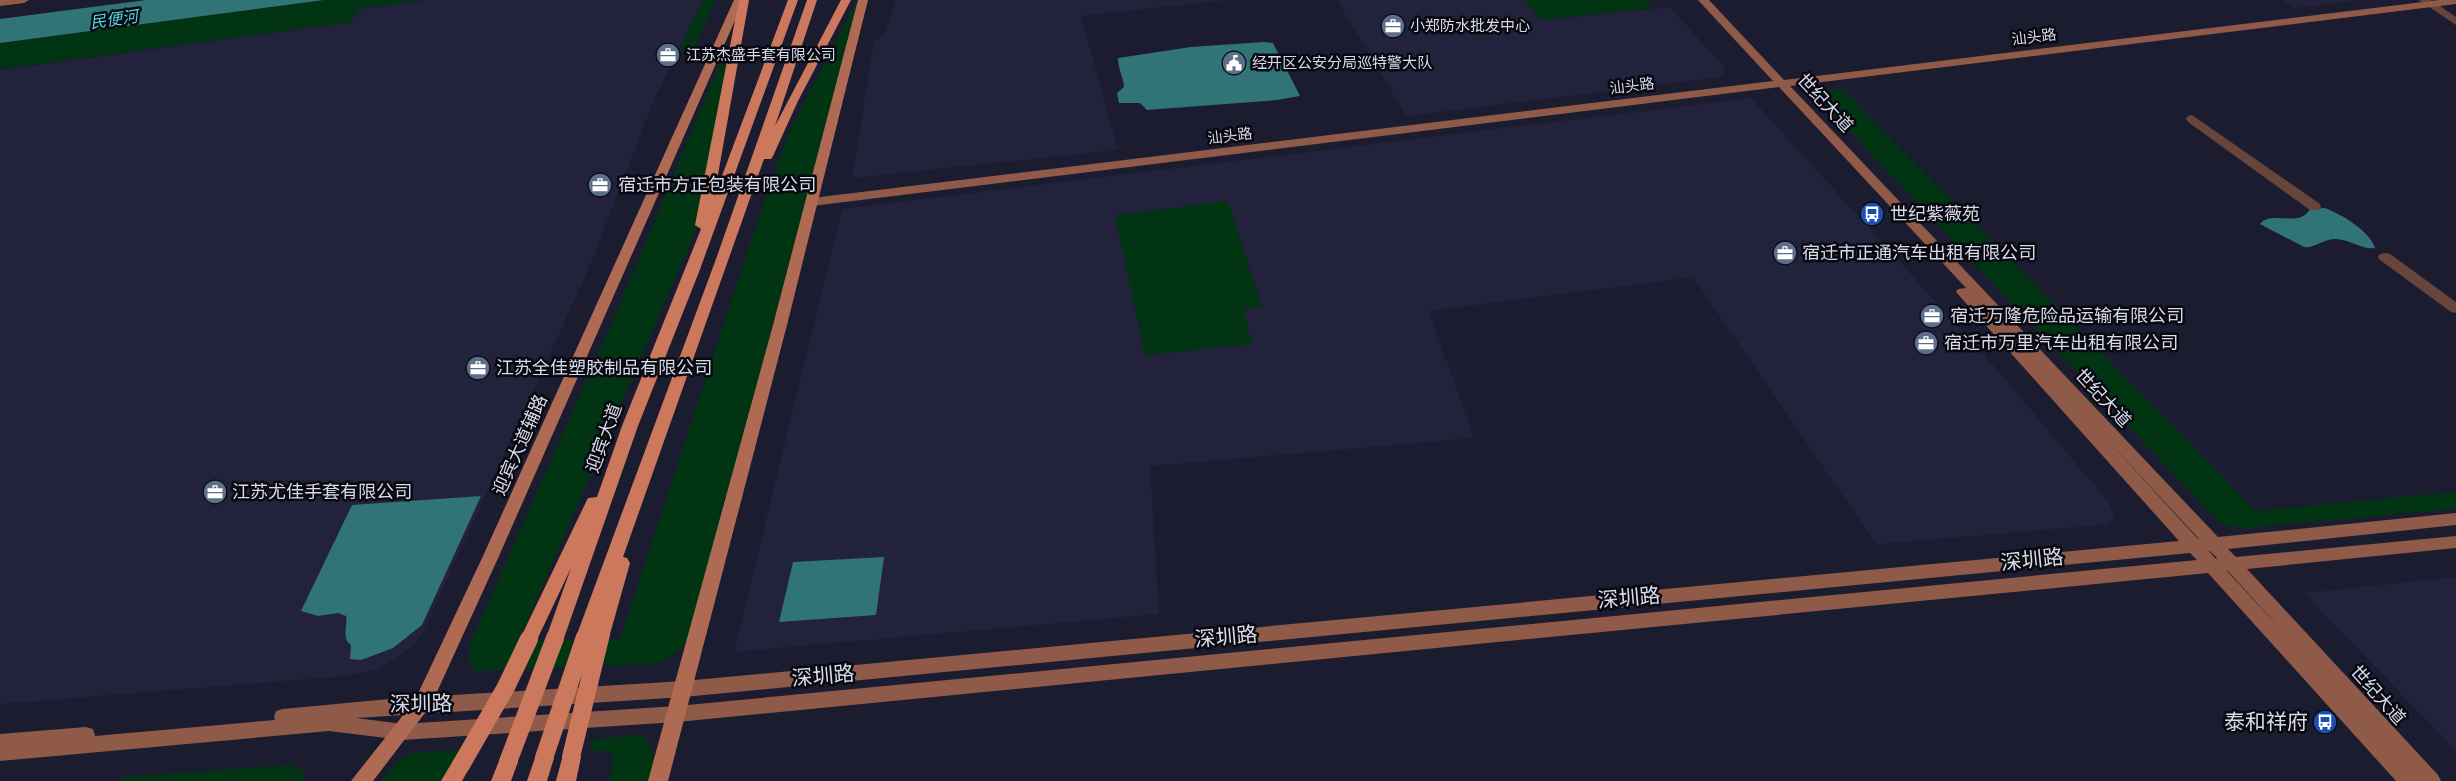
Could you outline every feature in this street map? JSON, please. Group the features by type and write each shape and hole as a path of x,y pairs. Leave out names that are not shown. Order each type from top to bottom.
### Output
{"highway":[{"path":"692,272 744,0"},
{"name":"迎宾大道","path":"501,781 555,638 630,426 692,272 793,0"},
{"path":"537,781 544,758 593,635 657,438 723,258 812,0"},
{"path":"723,258 792,101 846,0"},
{"path":"456,773 506,687 630,426"},
{"path":"566,781 593,635"}],"main road":[{"name":"迎宾大道辅路","path":"361,781 403,732 422,705 491,556 670,149 739,0"},
{"path":"658,781 684,689 863,0"}],"street":[{"path":"0,3 24,0"},
{"name":"世纪大道","path":"1692,0 1773,82 2214,544 2431,781"},
{"name":"世纪大道","path":"1704,0 1773,82 2408,781"},
{"path":"2429,1 2456,22"},
{"name":"汕头路","path":"812,199 2429,1 2456,1"},
{"path":"2192,119 2314,207"},
{"path":"2385,257 2456,308"},
{"name":"深圳路","path":"0,742 130,732 331,712 684,689 2196,546 2456,519"},
{"name":"深圳路","path":"0,753 328,723 403,732 677,714 2456,542"}],"shaded area":[{"path":"324,0 426,0 358,9 352,22 0,69 0,43"},
{"path":"426,0 703,0 653,102 589,268 422,634 412,647 395,659 375,670 346,676 0,704 0,70 351,22 358,9"},
{"path":"703,0 715,0 695,46 691,50 678,51"},
{"path":"857,0 860,0 690,638 679,651 655,664 475,671 469,663 470,644 620,304 722,58 731,58 703,207 693,237 519,640 620,640 763,204 790,130"},
{"path":"896,0 1228,0 1081,16 1118,150 852,178 874,42 883,37"},
{"path":"1337,0 1525,0 1538,17 1545,20 1670,7 1723,66 1724,71 1721,77 1406,116"},
{"path":"1525,0 1647,0 1653,8 1545,20 1538,17"},
{"path":"2281,0 2359,0 2294,8"},
{"path":"1842,88 2256,511 2456,492 2456,509 2243,528 2227,526 2219,522 1823,103 1820,96 1824,92"},
{"path":"1751,98 1993,365 2107,500 2114,514 2110,522 2101,525 1876,544 1693,277 1429,311 1474,438 1150,466 1159,614 734,652 842,209"},
{"path":"1228,201 1262,307 1243,309 1252,344 1145,355 1115,215"},
{"path":"2456,577 2456,751 2304,593"},
{"path":"632,735 645,738 655,757 651,781 610,781 613,755 605,750 590,752 592,740"},
{"path":"465,749 445,781 381,781 395,764 408,754"},
{"path":"292,765 304,772 304,781 121,781 123,777"}],"water":[{"name":"民便河","path":"146,0 324,0 0,43 0,19"},
{"path":"1273,43 1300,96 1277,100 1147,110 1140,103 1119,103 1117,93 1124,87 1118,58 1191,47"},
{"path":"2325,208 2339,214 2361,229 2375,248 2366,248 2337,239 2304,247 2260,224 2271,218 2299,218 2310,209"},
{"path":"481,496 422,625 393,648 361,660 350,659 351,645 346,639 346,616 338,613 318,616 301,611 352,505"},
{"path":"884,557 876,615 779,622 793,562"}],"place":[{"name":"小郑防水批发中心","path":"1393,26"},
{"name":"江苏杰盛手套有限公司","path":"668,55"},
{"name":"经开区公安分局巡特警大队","path":"1234,63"},
{"name":"宿迁市方正包装有限公司","path":"600,185"},
{"name":"世纪紫薇苑","path":"1872,214"},
{"name":"宿迁市正通汽车出租有限公司","path":"1785,253"},
{"name":"宿迁万隆危险品运输有限公司","path":"1932,316"},
{"name":"宿迁市万里汽车出租有限公司","path":"1926,343"},
{"name":"江苏全佳塑胶制品有限公司","path":"478,368"},
{"name":"江苏尤佳手套有限公司","path":"215,492"},
{"name":"泰和祥府","path":"2325,722"}]}
